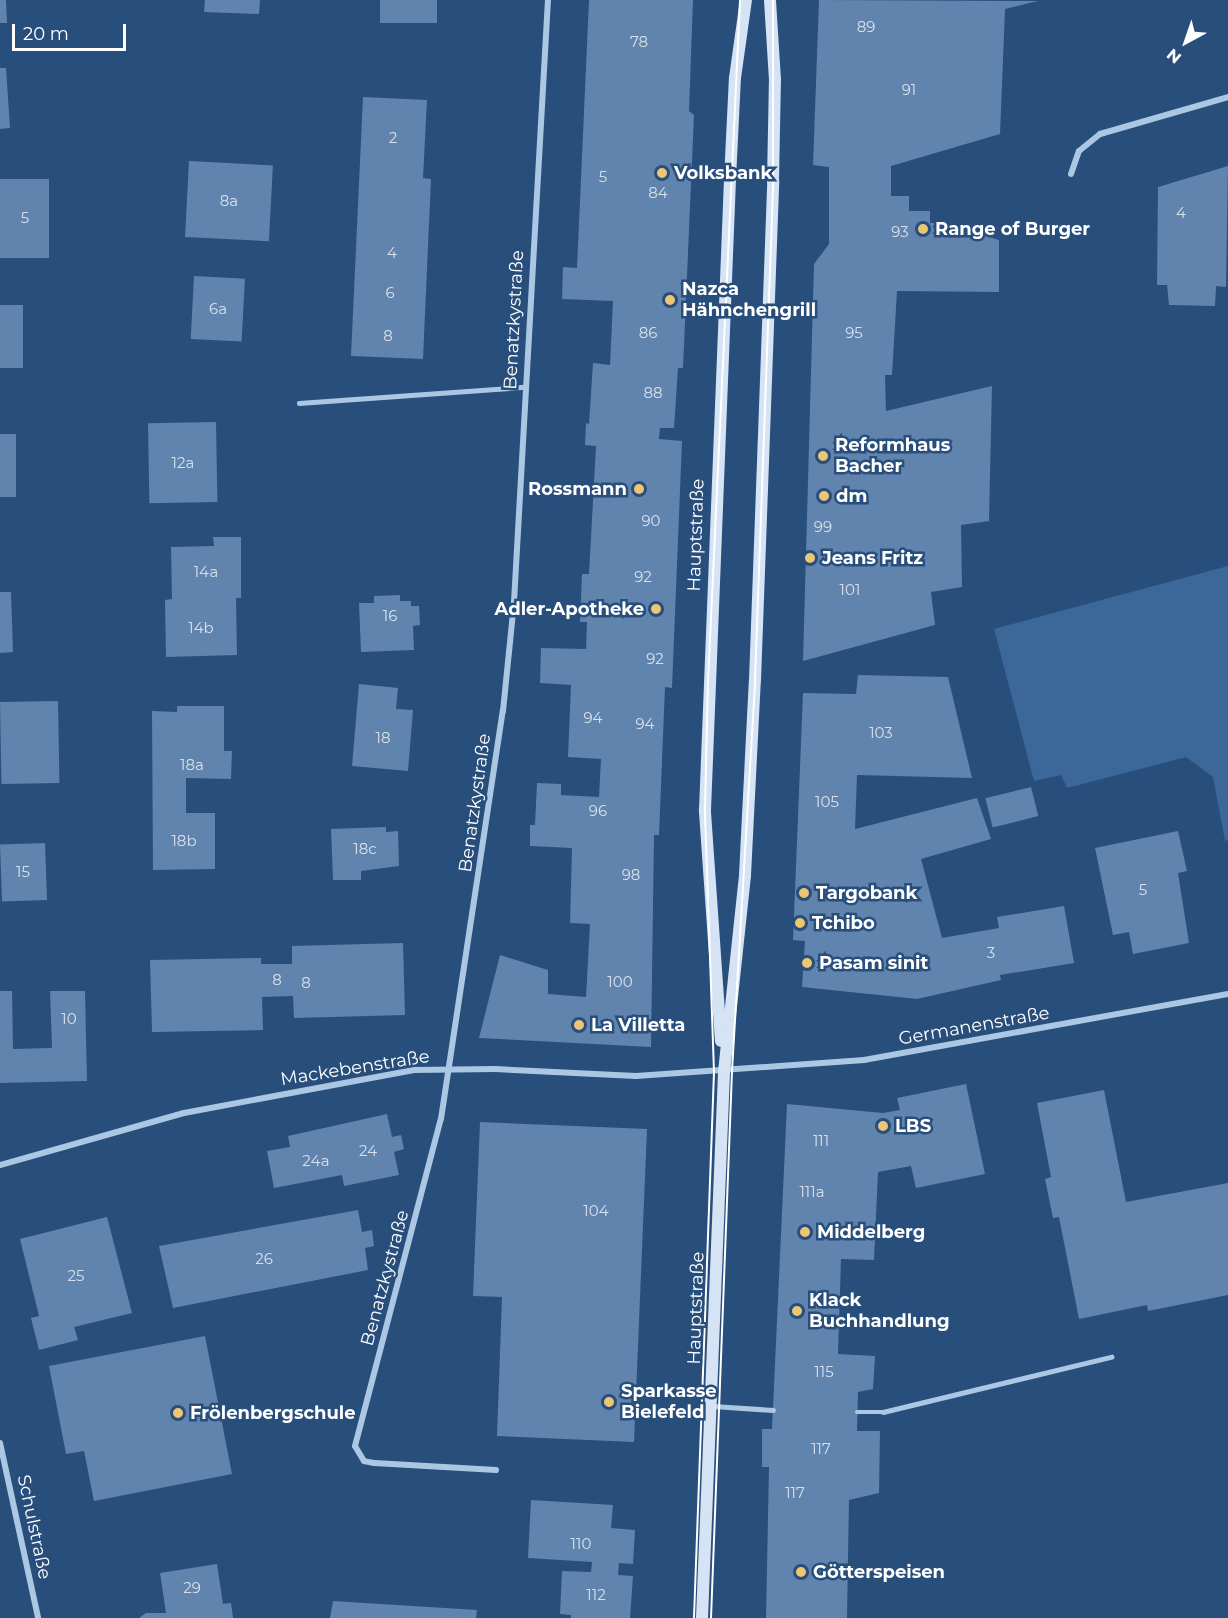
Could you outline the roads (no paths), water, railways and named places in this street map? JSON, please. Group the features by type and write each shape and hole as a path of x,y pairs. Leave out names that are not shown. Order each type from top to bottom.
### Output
{"street":[{"name":"Benatzkystraße","path":"496,1470 375,1463 364,1461 355,1446 427,1177 448,1070 503,711 514,602 524,387 548,0"},
{"name":"Hauptstraße","path":"724,1072 705,810 735,78 746,0"},
{"name":"Hauptstraße","path":"702,1618 724,1072 745,875 754,702 773,170 775,80 770,0"},
{"path":"1071,174 1078,151 1100,134 1228,97"},
{"name":"Germanenstraße","path":"724,1072 913,1053 1228,994"},
{"name":"Mackebenstraße","path":"0,1165 184,1113 379,1075 448,1070 636,1076 724,1072"},
{"name":"Schulstraße","path":"0,1443 38,1618"}],"lane":[{"path":"299,404 524,387"},
{"path":"857,1412 883,1412 1111,1357"},
{"path":"710,1406 773,1410"}],"tram line":[{"path":"694,1618 714,1072 705,810 708,682 740,0"},
{"path":"711,1618 732,1071 755,680 773,181 773,0"}],"place":[{"name":"Volksbank","path":"662,173"},
{"name":"Range of Burger","path":"923,229"},
{"name":"Nazca Hähnchengrill","path":"670,300"},
{"name":"Reformhaus Bacher","path":"823,456"},
{"name":"Rossmann","path":"639,489"},
{"name":"dm","path":"824,496"},
{"name":"Jeans Fritz","path":"810,558"},
{"name":"Adler-Apotheke","path":"656,609"},
{"name":"Targobank","path":"804,893"},
{"name":"Tchibo","path":"800,923"},
{"name":"Pasam sinit","path":"807,963"},
{"name":"La Villetta","path":"579,1025"},
{"name":"LBS","path":"883,1126"},
{"name":"Middelberg","path":"805,1232"},
{"name":"Klack Buchhandlung","path":"797,1311"},
{"name":"Sparkasse Bielefeld","path":"609,1402"},
{"name":"Frölenbergschule","path":"178,1413"},
{"name":"Götterspeisen","path":"801,1572"}]}
